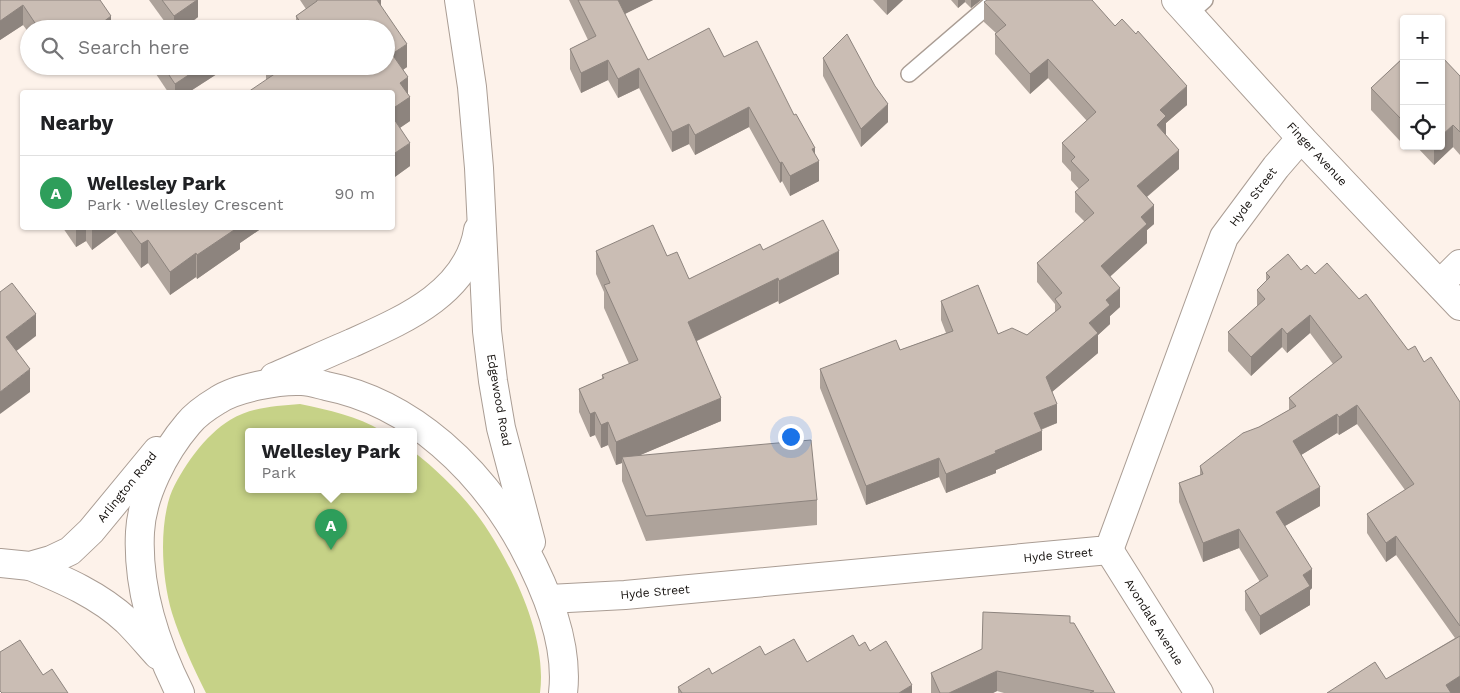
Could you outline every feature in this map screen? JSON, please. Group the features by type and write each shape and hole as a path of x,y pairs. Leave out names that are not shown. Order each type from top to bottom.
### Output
{"street":[{"name":"Edgewood Road","path":"459,0 472,87 479,168 488,331 494,382 501,428 546,594"},
{"name":"Finger Avenue","path":"1190,5 1301,138 1460,306"},
{"name":"Hyde Street","path":"546,594 625,595 1109,550 1224,237 1276,167 1301,138"},
{"name":"Edgewood Road","path":"258,384 402,321 435,299 455,280 469,259 477,238 481,209"},
{"path":"1440,284 1460,264"},
{"path":"180,693 165,662 149,617 142,577 140,531 149,489 168,451 189,422 220,398 258,384 301,381 340,388 377,401 414,423 445,447 477,479 508,518 546,594 560,642 564,684 563,693"},
{"name":"Arlington Road","path":"30,566 70,552 91,531 146,462 177,429 220,398"},
{"name":"Avondale Avenue","path":"1109,550 1199,693"},
{"name":"Arlington Road","path":"0,563 30,566 71,583 99,600 126,620 165,662"}],"lane":[{"path":"910,74 995,0"}],"green space":[{"path":"300,404 353,417 376,428 245,428 245,493 417,493 417,455 444,478 464,499 482,521 510,568 528,609 534,630 541,673 540,693 206,693 179,634 166,585 163,539 170,496 180,475 195,453 221,426 246,412"}],"building":[{"path":"0,0 100,0 111,16 106,20 33,20 23,5 0,21"},
{"path":"162,0 197,0 174,16"},
{"path":"377,0 391,20 299,20 296,16 317,1"},
{"path":"578,0 618,0 648,60 709,28 724,57 757,41 794,115 796,114 815,148 812,149 819,161 790,176 782,162 780,163 749,107 695,135 689,124 672,132 639,68 618,79 608,60 581,73 570,49 596,36"},
{"path":"987,0 1092,0 1115,26 1122,19 1136,34 1138,31 1187,86 1160,110 1166,116 1157,125 1179,150 1137,186 1154,205 1141,217 1147,224 1101,266 1120,288 1106,300 1110,305 1089,323 1098,333 1046,377 1057,404 1034,413 1042,431 946,474 939,458 866,486 820,369 896,340 900,350 953,331 941,301 978,285 998,334 1012,328 1027,335 1061,307 1055,299 1062,293 1037,263 1094,213 1075,192 1089,180 1071,161 1075,157 1062,143 1096,112 1048,59 1030,74 995,34 1006,25 984,2"},
{"path":"395,26 407,44 395,52"},
{"path":"847,34 875,86 888,104 861,129 823,58"},
{"path":"395,58 408,77 400,83 410,97 395,107 395,90 251,90 273,75 395,75"},
{"path":"1445,60 1460,76 1460,132 1453,125 1445,132"},
{"path":"1400,61 1400,118 1371,88"},
{"path":"169,75 188,75 175,84"},
{"path":"395,120 410,143 395,153"},
{"path":"823,220 839,251 779,281 778,278 688,322 721,398 616,442 608,422 601,425 595,412 590,414 579,389 604,378 602,375 638,360 604,285 610,283 596,251 653,225 667,256 677,252 689,279 760,244 763,250"},
{"path":"130,230 234,230 197,255 196,253 170,272 148,240 141,244"},
{"path":"1288,254 1301,270 1307,265 1315,274 1327,263 1359,299 1366,294 1408,350 1415,346 1424,362 1431,357 1460,402 1460,626 1396,536 1386,543 1367,514 1414,484 1357,405 1339,417 1337,414 1293,441 1320,487 1276,512 1312,569 1303,575 1310,586 1260,616 1245,591 1268,576 1239,529 1203,543 1179,483 1203,474 1200,466 1243,433 1259,427 1296,406 1289,398 1342,357 1310,315 1287,334 1282,328 1251,357 1228,332 1265,299 1257,290 1270,277 1266,273"},
{"path":"12,283 36,314 6,337 30,369 0,392 0,292"},
{"path":"811,440 817,500 646,516 622,457"},
{"path":"983,612 1070,616 1070,623 1074,623 1115,693 1090,693 1094,691 997,671 949,693 940,693 931,673 982,649"},
{"path":"853,635 859,646 865,642 870,651 886,641 912,685 899,693 682,693 678,687 709,668 712,674 760,646 765,655 794,639 807,662"},
{"path":"1460,636 1460,676 1446,685 1451,693 1327,693 1375,662 1386,679"},
{"path":"20,640 43,675 52,669 68,693 2,693 0,691 0,652"}],"place":[{"name":"Wellesley Park","path":"331,550"}]}
